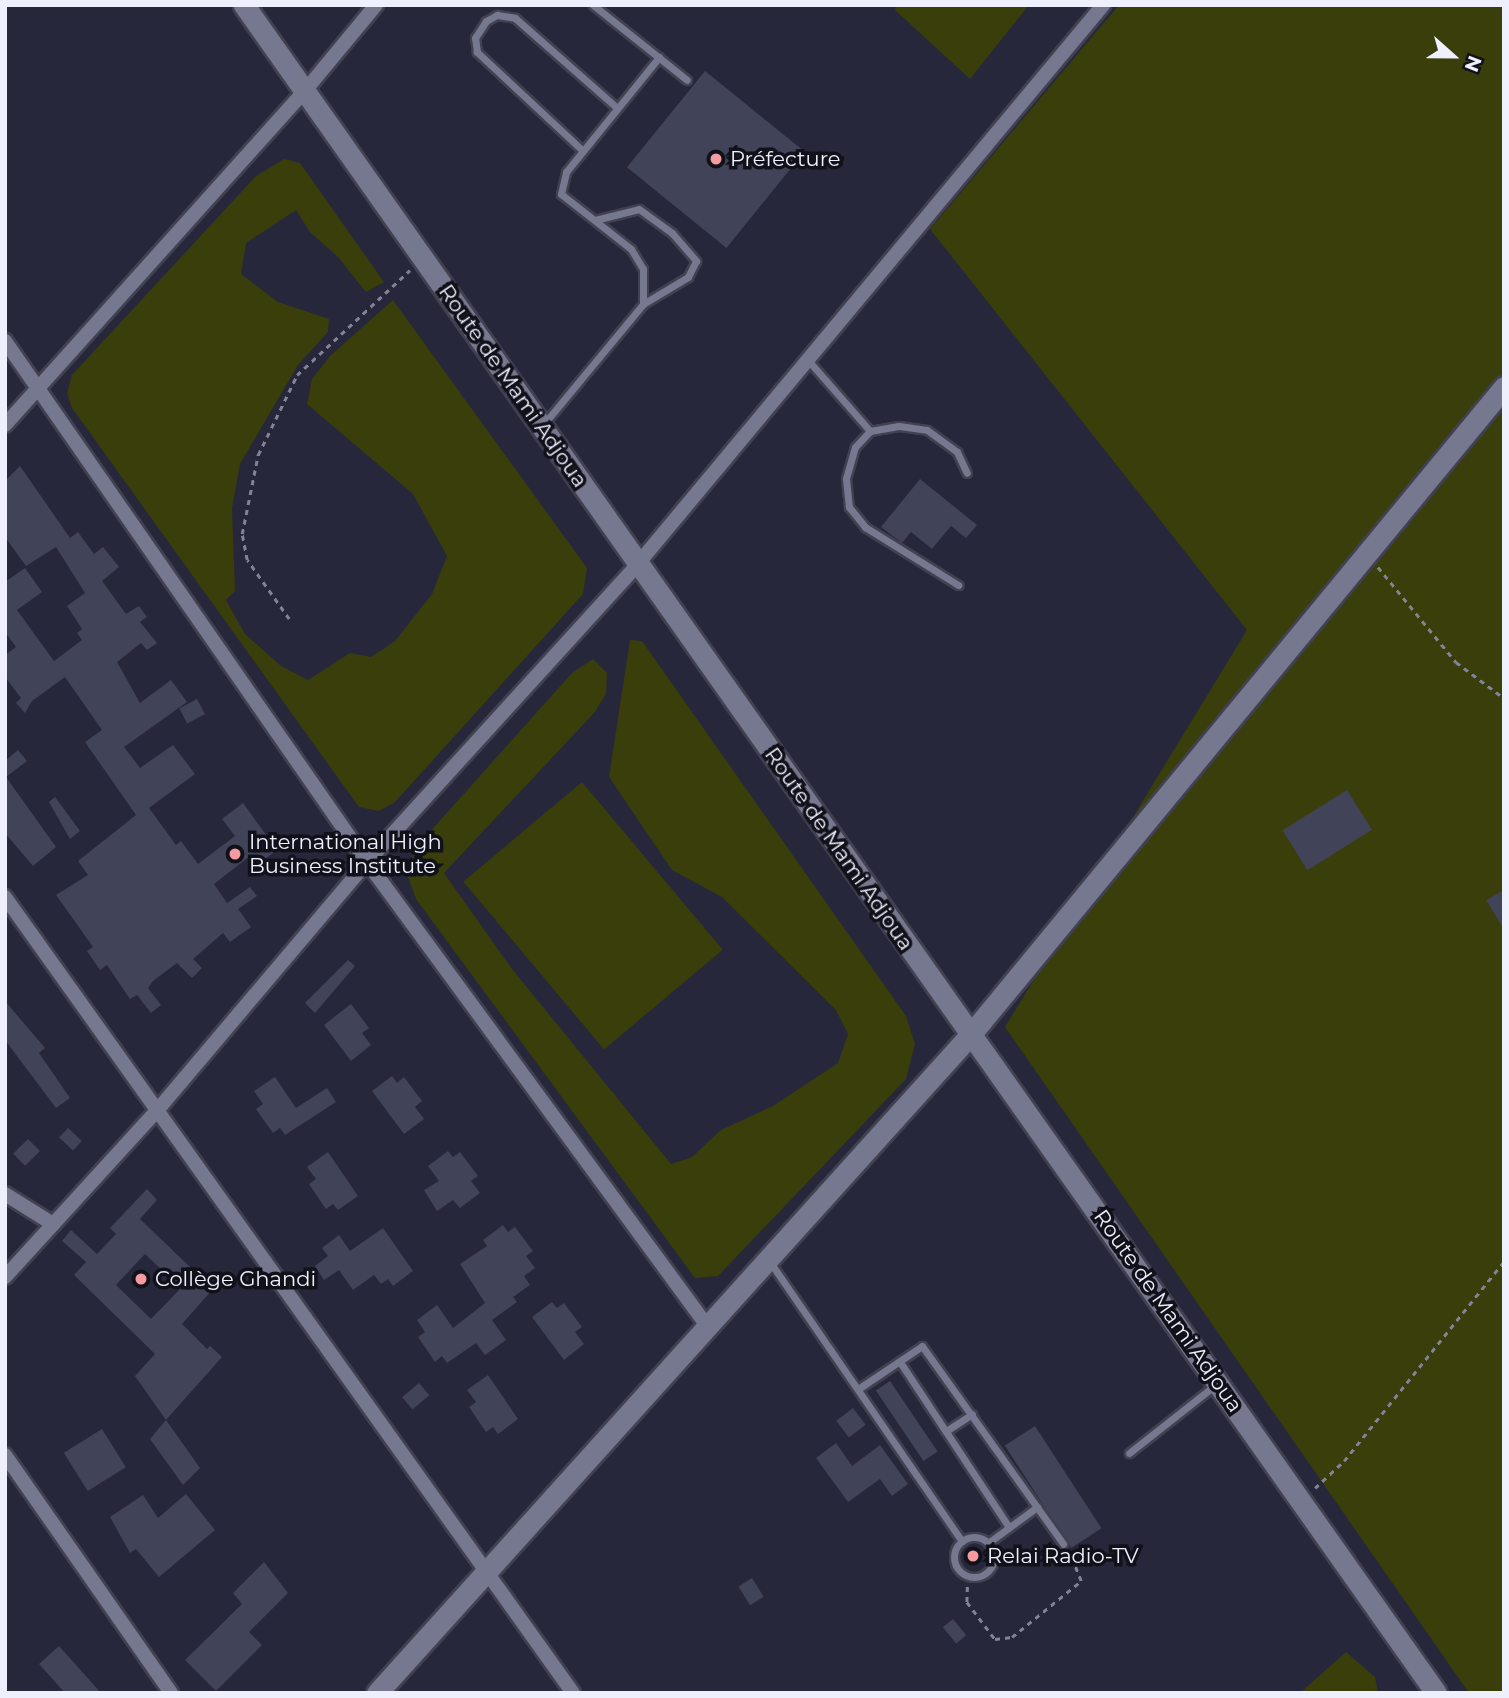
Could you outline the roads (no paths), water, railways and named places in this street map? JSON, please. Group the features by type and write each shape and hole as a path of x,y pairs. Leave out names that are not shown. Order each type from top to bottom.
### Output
{"street":[{"name":"Route de Mami Adjoua","path":"243,5 542,426 637,565 1303,1500 1436,1693"},
{"path":"5,425 304,92 376,5"},
{"path":"5,1276 155,1113 367,862 637,565 1103,5"},
{"path":"5,341 367,862 708,1327"},
{"path":"377,1693 769,1262 971,1034 1504,387"},
{"path":"5,897 155,1113 573,1693"},
{"path":"5,1194 53,1224"},
{"path":"5,1455 171,1693"}],"lane":[{"path":"593,5 687,80"},
{"path":"582,150 477,52 475,38 486,21 497,15 515,18 617,107"},
{"path":"643,304 643,269 631,249 561,194 566,172 659,57"},
{"path":"542,426 643,304 688,277 696,261 672,233 639,209 595,220"},
{"path":"807,358 870,431"},
{"path":"958,585 865,527 849,507 849,468 855,447 870,431 899,426 927,430 957,452 967,472"},
{"path":"769,1262 962,1541"},
{"path":"858,1389 922,1346 1063,1544"},
{"path":"900,1362 1007,1526"},
{"path":"1129,1453 1218,1382"},
{"path":"946,1432 972,1414"},
{"path":"988,1543 1007,1526 1037,1507"},
{"path":"978,1538 988,1543 994,1559 989,1570 980,1577 968,1577 958,1569 954,1558 962,1541 978,1538"}],"place":[{"name":"Préfecture","path":"716,159"},
{"name":"International High Business Institute","path":"235,854"},
{"name":"Collège Ghandi","path":"141,1279"},
{"name":"Relai Radio-TV","path":"973,1556"}]}
